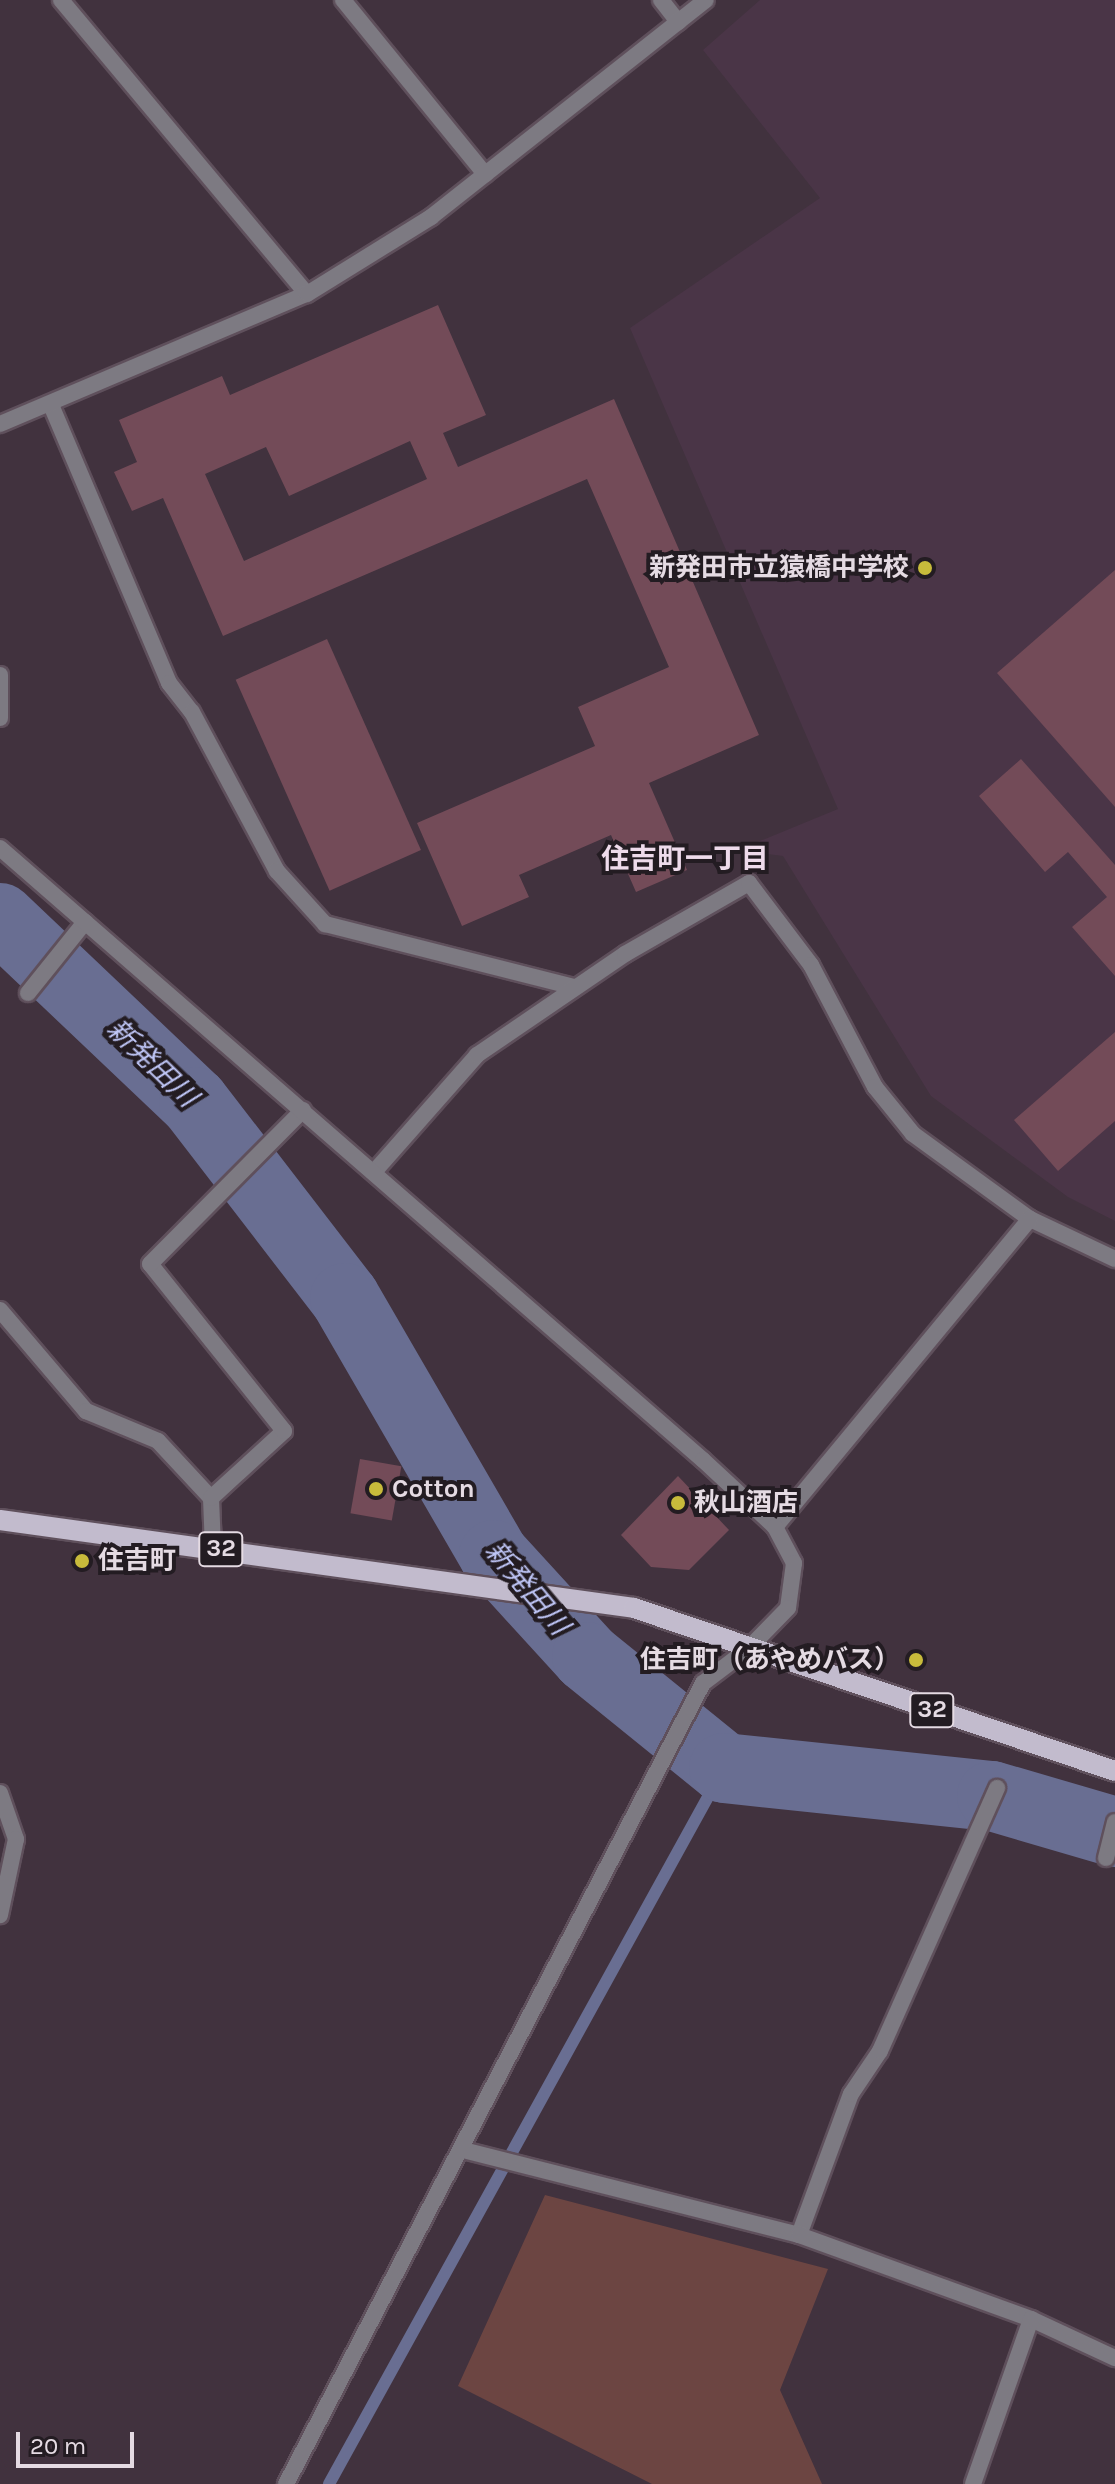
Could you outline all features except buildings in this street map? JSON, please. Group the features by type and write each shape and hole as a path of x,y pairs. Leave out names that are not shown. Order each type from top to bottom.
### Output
{"main road":[{"name":"32","path":"0,1520 634,1608 1115,1771"}],"street":[{"path":"61,0 307,294"},
{"path":"343,0 485,174"},
{"path":"661,0 678,22"},
{"path":"0,424 307,294 431,217 706,0"},
{"path":"51,405 169,683 192,712 277,871 325,924 574,987"},
{"path":"0,675 0,718"},
{"path":"0,848 374,1172 775,1527 794,1563 788,1608 748,1649 703,1683 463,2150 286,2484"},
{"path":"374,1172 477,1055 574,987 749,883 811,965 875,1087 913,1134 1030,1219 1115,1259"},
{"path":"28,993 85,922"},
{"path":"211,1498 284,1431 150,1264 303,1110"},
{"path":"775,1527 1030,1219"},
{"path":"0,1310 86,1411 158,1441 211,1498 213,1548"},
{"path":"799,2235 851,2094 880,2051 997,1788"},
{"path":"0,1793 16,1839 0,1915"},
{"path":"1106,1858 1115,1823"},
{"path":"463,2150 799,2235 1031,2319 1115,2358"},
{"path":"973,2484 1031,2319"}],"shaded area":[{"name":"新発田市立猿橋中学校","path":"760,0 1115,0 1115,1221 1068,1197 931,1096 783,856 738,850 838,809 630,328 820,198 703,50"},
{"path":"545,2195 828,2269 780,2390 822,2484 652,2484 458,2386"}],"waterway":[{"name":"新発田川","path":"0,918 194,1102 345,1298 494,1555 587,1657 724,1768 992,1796 1115,1832"},
{"path":"329,2484 724,1768"}],"place":[{"name":"新発田市立猿橋中学校","path":"925,568"},
{"name":"Cotton","path":"376,1489"},
{"name":"秋山酒店","path":"678,1503"},
{"name":"住吉町","path":"82,1561"},
{"name":"住吉町（あやめバス）","path":"916,1660"}],"district":[{"name":"住吉町一丁目","path":"685,859"}]}
